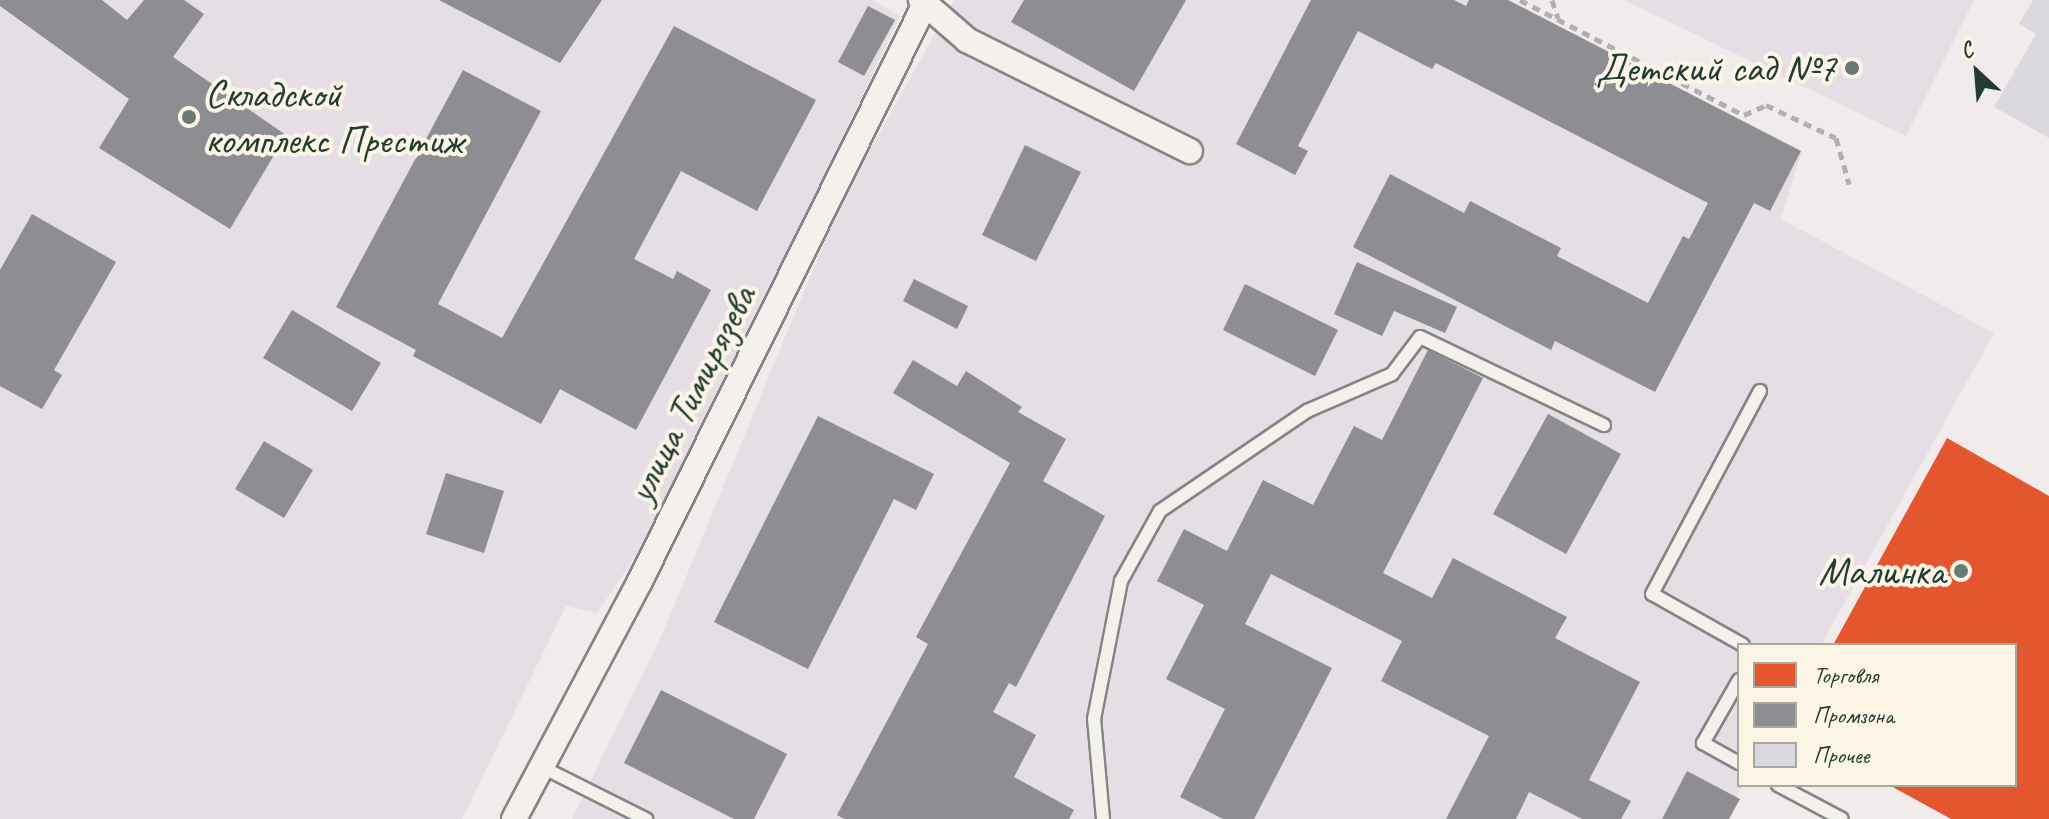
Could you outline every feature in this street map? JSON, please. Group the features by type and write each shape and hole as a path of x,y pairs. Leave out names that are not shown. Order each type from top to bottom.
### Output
{"street":[{"path":"925,1 967,40 1190,151"},
{"name":"улица Тимирязева","path":"514,819 640,581 925,1"}],"lane":[{"path":"1103,819 1094,719 1121,581 1160,511 1307,411 1392,374 1420,337 1604,425"},
{"path":"1739,643 1652,594 1760,391"},
{"path":"1737,684 1703,743 1737,762"},
{"path":"540,766 646,819"},
{"path":"1782,787 1842,819"}],"path":[{"path":"1520,0 1744,115 1766,105 1836,138 1849,184"},
{"path":"1552,0 1559,19"}],"shaded area":[{"path":"0,0 872,0 900,16 736,362 636,555 597,613 566,606 462,819 0,819"},
{"path":"954,0 1510,0 1802,151 1781,219 1994,333 1822,643 1737,643 1737,787 1742,787 1724,819 572,819 664,630 841,202"},
{"name":"Детский сад №7","path":"1624,0 1974,0 1906,136"}],"building: Торговля":[{"name":"Малинка","path":"1947,438 2049,496 2049,819 1951,819 1893,787 2017,787 2017,643 1834,643"}],"building: Промзона":[{"name":"Складской комплекс Престиж","path":"0,0 102,0 127,20 144,0 184,0 204,14 173,57 286,135 230,229 99,148 129,99 0,6"},
{"name":"Складской комплекс Престиж","path":"439,0 602,0 560,63"},
{"path":"1024,0 1186,0 1134,91 1011,22"},
{"path":"1311,0 1454,0 1466,6 1469,0 1508,0 1801,151 1770,211 1754,203 1655,392 1555,341 1551,350 1353,247 1390,174 1464,213 1470,201 1561,248 1557,256 1648,303 1683,236 1689,239 1708,203 1436,63 1432,69 1358,31 1298,146 1308,151 1295,175 1236,144"},
{"path":"868,6 895,20 864,76 838,62"},
{"path":"674,26 816,100 757,211 681,171 634,259 673,279 677,271 711,290 636,430 560,389 541,424 413,356 416,350 336,307 463,70 541,111 438,304 502,338"},
{"path":"1025,145 1081,172 1036,261 982,235"},
{"path":"32,214 116,262 54,370 62,375 42,409 0,386 0,270"},
{"path":"1357,262 1457,307 1445,333 1394,311 1382,336 1334,314"},
{"path":"914,279 968,306 957,329 903,301"},
{"path":"1245,284 1338,330 1315,376 1223,330"},
{"path":"292,310 381,363 352,411 263,358"},
{"path":"1428,350 1483,378 1383,573 1432,598 1453,558 1567,617 1555,638 1640,682 1589,780 1631,801 1621,819 1582,819 1529,792 1516,819 1446,819 1489,736 1381,681 1402,641 1271,574 1245,624 1332,668 1254,819 1223,819 1180,797 1225,709 1166,679 1204,605 1157,581 1184,529 1227,551 1263,480 1313,505 1354,426 1382,440"},
{"path":"913,360 957,386 966,371 1022,407 1018,412 1066,439 1043,481 1105,516 1016,687 1009,683 993,712 1036,735 1014,777 1074,810 1069,819 844,819 837,815 928,644 916,637 1010,463 893,393"},
{"path":"1548,414 1621,454 1566,554 1493,514"},
{"path":"818,416 934,474 916,510 894,499 808,669 714,622"},
{"path":"264,441 313,470 284,518 235,489"},
{"path":"446,473 504,491 484,553 426,534"},
{"path":"661,690 787,754 754,819 734,819 624,763"},
{"path":"1687,771 1740,799 1729,819 1662,819"}],"building: Прочее":[{"path":"2033,0 2049,0 2049,138 1994,107 2036,34 2019,24"}],"place":[{"name":"Детский сад №7","path":"1852,68"},
{"name":"Складской комплекс Престиж","path":"189,117"},
{"name":"Малинка","path":"1961,571"}]}
